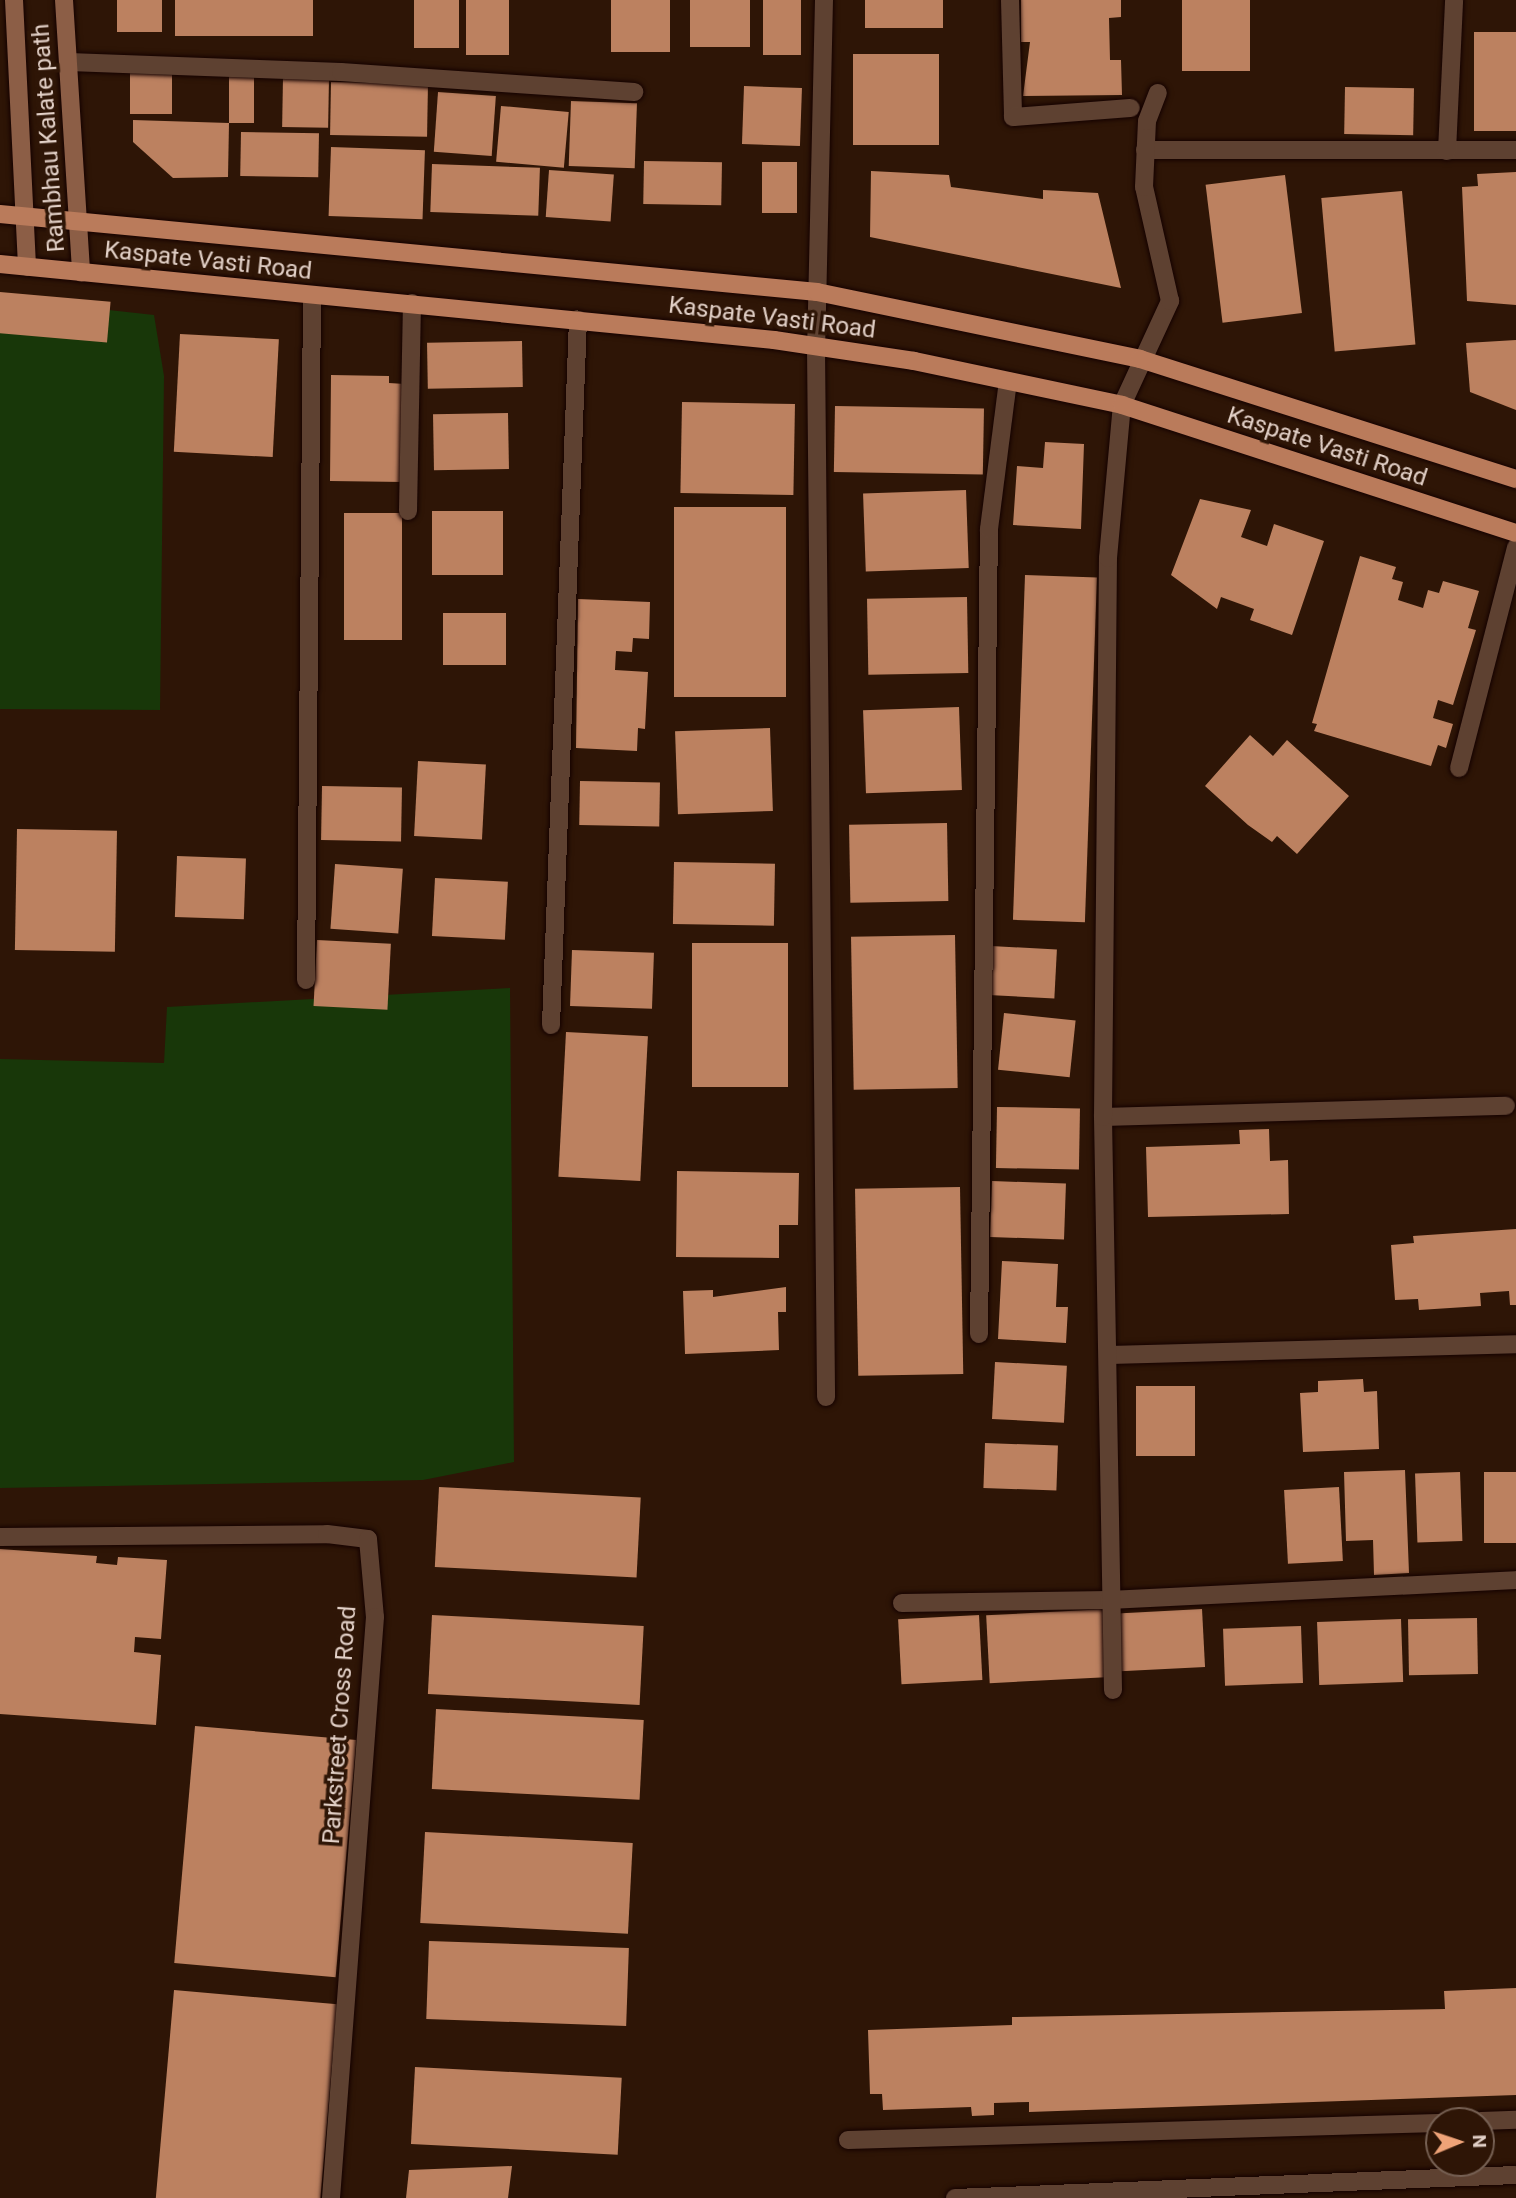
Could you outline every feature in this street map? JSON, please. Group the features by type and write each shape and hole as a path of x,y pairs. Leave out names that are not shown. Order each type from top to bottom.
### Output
{"main road":[{"name":"Rambhau Kalate path","path":"14,0 27,218 27,267"},
{"name":"Rambhau Kalate path","path":"64,0 81,223 81,272"},
{"name":"Kaspate Vasti Road","path":"0,214 817,292 1140,359 1516,479"},
{"name":"Kaspate Vasti Road","path":"0,264 578,320 816,348 1008,381 1122,405 1516,533"}],"street":[{"path":"824,0 816,348 826,1397"},
{"path":"1010,0 1013,117 1131,108"},
{"path":"1447,151 1454,0"},
{"path":"69,62 341,72 634,92"},
{"path":"1113,1690 1109,1600 1109,1355 1103,1117 1108,558 1122,405 1140,359 1170,301 1144,187 1147,121 1158,93"},
{"path":"1145,150 1516,150"},
{"path":"306,980 312,296"},
{"path":"408,511 412,303"},
{"path":"551,1025 578,320"},
{"path":"979,1334 989,529 1008,381"},
{"path":"1459,768 1516,547"},
{"path":"1103,1117 1506,1105"},
{"path":"1109,1355 1516,1344"},
{"name":"Parkstreet Cross Road","path":"0,1537 327,1534 368,1539 375,1617 331,2198"},
{"path":"902,1603 1109,1600 1516,1580"},
{"path":"1495,2121 1516,2120"},
{"path":"848,2140 1425,2123"},
{"path":"955,2198 1516,2175"}],"green space":[{"path":"0,298 154,315 164,376 160,710 0,709"},
{"path":"510,988 514,1462 423,1480 0,1488 0,1059 164,1063 167,1007"}],"building":[{"path":"117,0 162,0 162,32 117,32"},
{"path":"175,0 313,0 313,36 175,36"},
{"path":"414,0 459,0 459,48 414,48"},
{"path":"466,0 509,0 509,55 466,55"},
{"path":"611,0 670,0 670,52 611,52"},
{"path":"690,0 750,0 750,47 690,47"},
{"path":"763,0 801,0 801,55 763,55"},
{"path":"865,0 943,0 943,28 865,28"},
{"path":"1021,0 1121,0 1121,17 1109,18 1110,60 1121,60 1122,95 1023,96 1030,42 1021,42"},
{"path":"1182,0 1250,0 1250,71 1182,71"},
{"path":"1474,32 1516,32 1516,131 1474,131"},
{"path":"853,54 939,54 939,145 853,145"},
{"path":"130,58 172,58 172,114 130,114"},
{"path":"229,74 254,74 254,123 229,123"},
{"path":"283,77 329,78 328,128 282,127"},
{"path":"331,82 428,84 427,137 330,135"},
{"path":"744,86 802,88 800,146 742,144"},
{"path":"1345,87 1414,88 1413,135 1344,134"},
{"path":"438,92 496,96 492,156 434,152"},
{"path":"571,101 637,103 635,168 569,166"},
{"path":"501,106 569,112 564,168 496,162"},
{"path":"133,120 229,123 228,177 173,178 133,142"},
{"path":"241,132 319,133 318,177 240,176"},
{"path":"331,147 425,150 423,219 329,216"},
{"path":"644,161 722,162 721,205 643,204"},
{"path":"762,162 797,162 797,213 762,213"},
{"path":"432,164 540,168 538,216 430,212"},
{"path":"549,170 614,175 611,221 546,217"},
{"path":"871,171 949,175 951,187 1043,199 1043,190 1098,193 1121,288 870,237"},
{"path":"1516,172 1516,305 1467,301 1462,187 1478,186 1477,174"},
{"path":"1285,175 1302,313 1223,323 1206,185"},
{"path":"1402,191 1415,344 1335,351 1321,198"},
{"path":"0,292 111,302 107,343 0,333"},
{"path":"180,334 279,339 273,457 174,452"},
{"path":"1516,340 1516,410 1470,392 1466,343"},
{"path":"522,341 523,387 428,389 427,343"},
{"path":"331,375 389,376 389,383 405,384 404,482 330,481"},
{"path":"682,402 795,404 793,495 680,493"},
{"path":"835,406 984,409 983,475 834,472"},
{"path":"508,413 509,469 434,470 433,414"},
{"path":"1045,442 1084,444 1081,529 1013,525 1017,466 1043,468"},
{"path":"966,490 969,568 866,572 863,494"},
{"path":"1200,499 1251,510 1241,537 1267,546 1274,524 1324,541 1292,635 1250,620 1254,609 1221,597 1217,609 1171,575"},
{"path":"674,507 786,507 786,697 674,697"},
{"path":"432,511 503,511 503,575 432,575"},
{"path":"344,513 402,513 402,640 344,640"},
{"path":"1360,556 1396,567 1392,579 1403,582 1398,600 1423,608 1428,590 1439,593 1443,581 1479,591 1468,628 1476,630 1453,705 1438,700 1433,718 1453,724 1446,748 1438,745 1431,766 1314,731 1317,724 1312,723"},
{"path":"1025,575 1097,578 1085,922 1013,920"},
{"path":"967,597 968,673 868,675 867,599"},
{"path":"578,599 650,602 649,639 633,638 632,652 616,651 615,670 648,672 645,729 638,728 637,751 576,748"},
{"path":"443,613 506,613 506,665 443,665"},
{"path":"959,707 962,790 866,793 863,710"},
{"path":"770,728 773,811 678,814 675,731"},
{"path":"1250,735 1273,756 1287,740 1349,796 1297,854 1277,836 1272,842 1248,825 1205,786"},
{"path":"418,761 486,765 482,839 414,836"},
{"path":"580,781 660,782 659,826 579,825"},
{"path":"322,786 402,787 401,841 321,840"},
{"path":"947,823 948,901 850,903 849,825"},
{"path":"17,829 117,831 115,952 15,950"},
{"path":"177,856 246,858 244,919 175,917"},
{"path":"674,862 775,864 774,926 673,924"},
{"path":"335,864 403,869 398,934 330,929"},
{"path":"435,878 508,882 505,940 432,936"},
{"path":"955,935 958,1088 854,1090 851,937"},
{"path":"317,940 391,944 387,1010 314,1006"},
{"path":"692,943 788,943 788,1087 692,1087"},
{"path":"991,946 1057,949 1054,998 988,995"},
{"path":"572,950 654,953 652,1009 570,1006"},
{"path":"1004,1013 1076,1021 1070,1077 998,1070"},
{"path":"566,1032 648,1036 640,1181 558,1177"},
{"path":"997,1107 1080,1108 1079,1169 996,1168"},
{"path":"1269,1129 1270,1161 1288,1160 1289,1214 1148,1217 1146,1147 1240,1144 1239,1130"},
{"path":"677,1171 799,1173 798,1225 779,1225 779,1258 676,1257"},
{"path":"992,1181 1066,1184 1064,1240 990,1237"},
{"path":"960,1187 963,1374 858,1376 855,1189"},
{"path":"1516,1229 1516,1305 1510,1305 1509,1291 1480,1293 1481,1306 1419,1310 1418,1299 1395,1300 1391,1245 1414,1243 1413,1236"},
{"path":"1002,1261 1058,1264 1056,1307 1068,1307 1066,1343 998,1339"},
{"path":"786,1287 786,1312 778,1312 779,1350 685,1354 683,1291 713,1290 713,1297"},
{"path":"995,1362 1067,1366 1064,1423 992,1419"},
{"path":"1363,1379 1364,1392 1377,1391 1379,1449 1303,1452 1300,1393 1318,1392 1318,1381"},
{"path":"1136,1386 1195,1386 1195,1456 1136,1456"},
{"path":"985,1443 1058,1446 1056,1491 983,1488"},
{"path":"1405,1470 1409,1573 1374,1575 1373,1540 1346,1541 1344,1472"},
{"path":"1460,1472 1462,1541 1417,1543 1415,1474"},
{"path":"1484,1472 1516,1472 1516,1543 1484,1543"},
{"path":"439,1487 641,1498 637,1577 435,1567"},
{"path":"1339,1487 1343,1561 1288,1564 1284,1490"},
{"path":"0,1549 97,1556 96,1563 117,1565 118,1557 167,1560 161,1639 135,1637 134,1652 161,1655 156,1725 0,1714"},
{"path":"1107,1609 1111,1677 990,1683 986,1615"},
{"path":"1202,1609 1205,1667 1120,1671 1117,1613"},
{"path":"432,1615 644,1626 640,1705 428,1694"},
{"path":"979,1615 982,1680 902,1684 898,1619"},
{"path":"1477,1618 1478,1674 1409,1675 1408,1619"},
{"path":"1401,1619 1403,1682 1319,1685 1317,1622"},
{"path":"1301,1626 1303,1683 1225,1686 1223,1629"},
{"path":"436,1709 644,1720 640,1800 432,1789"},
{"path":"195,1726 356,1740 336,1977 174,1963"},
{"path":"425,1832 633,1843 628,1934 420,1923"},
{"path":"429,1941 629,1948 626,2026 426,2019"},
{"path":"1516,1988 1516,2095 1029,2112 1029,2102 994,2103 994,2115 972,2116 971,2107 883,2110 882,2094 870,2094 868,2030 1012,2025 1012,2017 1445,2009 1444,1991"},
{"path":"174,1990 337,2004 320,2198 156,2198"},
{"path":"415,2067 622,2078 618,2155 411,2144"},
{"path":"512,2166 508,2198 406,2198 409,2170"}]}
